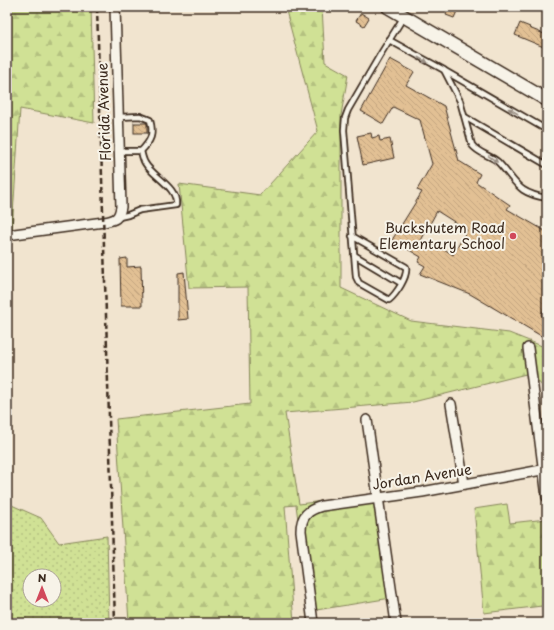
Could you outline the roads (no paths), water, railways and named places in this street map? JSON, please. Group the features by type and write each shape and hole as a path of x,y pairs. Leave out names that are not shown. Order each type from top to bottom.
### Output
{"main road":[{"path":"388,7 547,100"}],"street":[{"name":"Florida Avenue","path":"115,7 120,151 121,207 119,217"},
{"path":"7,235 104,222 115,220 119,217"},
{"path":"528,348 545,470 547,497"},
{"path":"451,404 464,484"},
{"path":"367,420 396,623"},
{"name":"Jordan Avenue","path":"313,623 301,531 304,516 312,510 322,506 378,499 545,470"}],"lane":[{"path":"352,236 406,267 405,275 401,283 394,295 389,300 359,283 356,277 352,236 344,130 345,118 404,16"},
{"path":"389,40 547,130"},
{"path":"444,70 460,101 472,145 477,151 498,162 516,185 536,196 547,198"},
{"path":"119,117 140,116 150,120 152,128 150,142 142,151 120,151"},
{"path":"465,117 547,166"},
{"path":"119,217 140,210 176,205 177,199 173,192 144,162 142,151"},
{"path":"354,255 401,283"}],"railway":[{"path":"97,7 115,623"}],"place":[{"name":"Buckshutem Road Elementary School","path":"513,236"}]}
